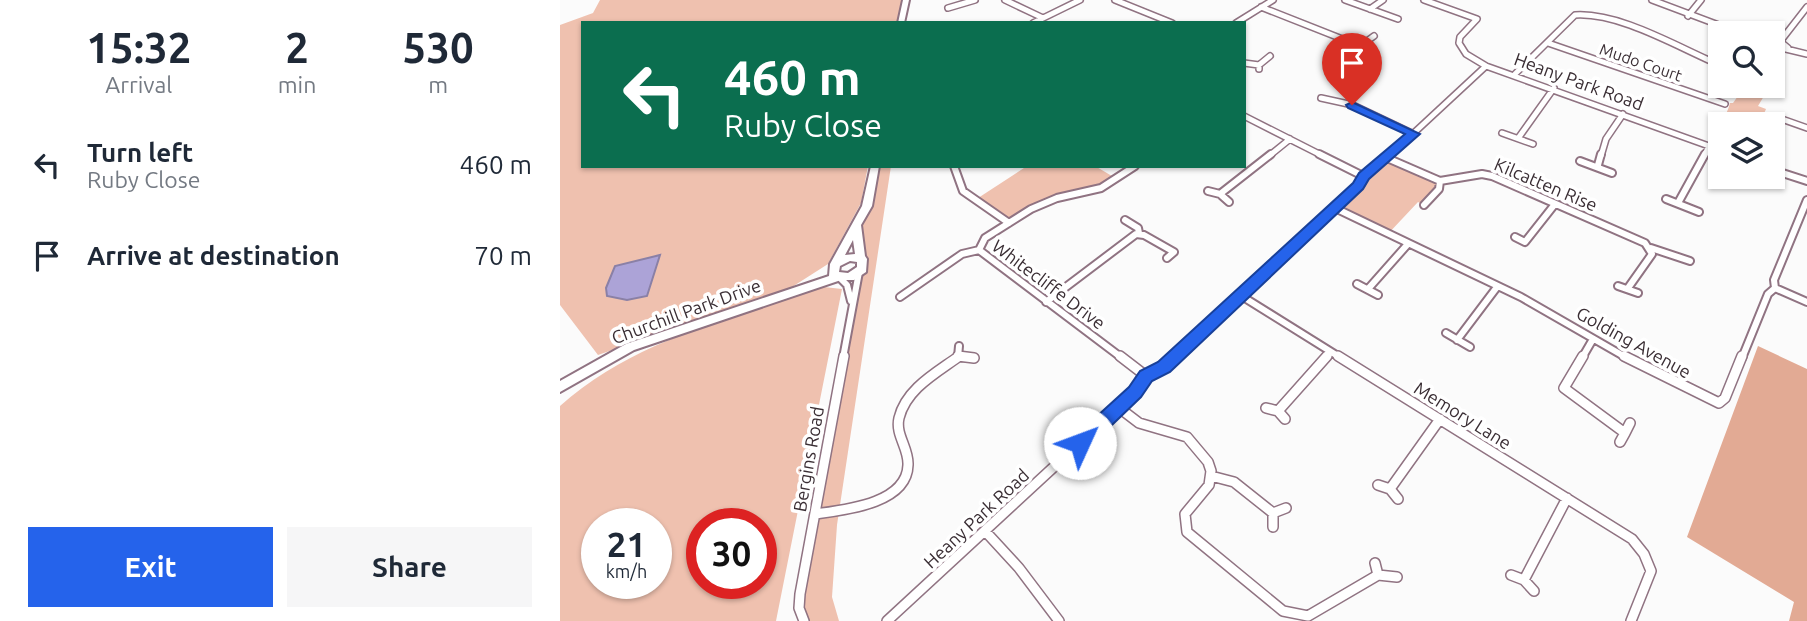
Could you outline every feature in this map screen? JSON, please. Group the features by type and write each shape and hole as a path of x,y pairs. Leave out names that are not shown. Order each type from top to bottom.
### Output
{"main road":[{"path":"901,21 906,0"},
{"path":"837,271 867,206 875,168"},
{"path":"837,271 859,272 863,266 857,226"},
{"path":"837,271 849,257 860,258"},
{"name":"Churchill Park Drive","path":"560,387 630,347 789,292 837,271"}],"street":[{"path":"948,8 975,0"},
{"path":"1005,0 1043,18"},
{"path":"1037,21 1080,0"},
{"path":"1115,0 1167,21"},
{"path":"1239,21 1273,0"},
{"path":"1345,0 1398,19"},
{"path":"1370,9 1383,0"},
{"path":"1424,0 1477,19 1460,37 1459,43 1466,54 1486,66"},
{"path":"1652,0 1708,23"},
{"path":"1688,16 1701,0"},
{"path":"1261,7 1360,46"},
{"path":"1785,38 1807,8"},
{"path":"1515,74 1575,15 1583,13 1622,24 1708,60"},
{"path":"1345,57 1374,36"},
{"path":"1788,36 1787,47 1807,53"},
{"name":"Mudo Court","path":"1548,43 1725,104"},
{"path":"1246,64 1259,67 1270,56"},
{"name":"Heany Park Road","path":"887,621 1118,408 1139,388 1146,376 1164,367 1358,186 1363,176 1414,134 1486,66 1515,74 1708,146"},
{"path":"1519,137 1554,88"},
{"path":"1325,95 1414,134"},
{"path":"1598,166 1606,139 1623,114"},
{"path":"1246,117 1363,176"},
{"path":"1785,120 1807,128"},
{"path":"1502,133 1532,144"},
{"path":"1220,194 1290,139"},
{"path":"1678,204 1708,148"},
{"path":"1387,158 1440,181 1439,189 1424,205"},
{"path":"1580,161 1612,173"},
{"path":"955,168 963,191 1009,223"},
{"name":"Whitecliffe Drive","path":"1132,168 1107,185 1048,202 983,240 979,250 1146,376"},
{"name":"Kilcatten Rise","path":"1440,181 1485,174 1651,248 1690,261"},
{"path":"1785,174 1807,181"},
{"path":"1208,191 1220,194 1229,202"},
{"path":"1666,199 1699,212"},
{"name":"Golding Avenue","path":"1335,208 1406,245 1521,297 1672,382 1719,403 1725,398 1769,294 1775,288 1774,280 1807,200"},
{"path":"1525,242 1555,204"},
{"path":"1125,220 1170,255 1180,247"},
{"path":"1797,227 1807,231"},
{"path":"1046,302 1139,233"},
{"path":"1514,237 1533,246"},
{"path":"1368,289 1406,245"},
{"path":"1628,288 1638,278 1652,254 1651,248"},
{"path":"900,297 907,285 962,254 979,250"},
{"path":"837,271 847,285 851,302"},
{"name":"Bergins Road","path":"804,621 799,608 800,594 851,302 859,272"},
{"path":"1357,284 1378,295"},
{"path":"1618,286 1638,293"},
{"path":"1457,340 1497,287"},
{"path":"1775,288 1807,302"},
{"name":"Memory Lane","path":"1241,295 1632,539 1647,560 1651,576 1631,621"},
{"path":"1446,333 1470,346"},
{"path":"1593,339 1564,388 1625,433"},
{"path":"958,357 959,346"},
{"path":"1278,411 1330,353"},
{"path":"815,514 864,506 901,481 908,466 898,424 904,405 920,385 958,357 974,358"},
{"path":"1118,408 1139,423 1191,440 1208,462 1212,476 1206,489 1185,514 1187,532 1283,611 1296,616 1308,616 1378,575 1397,577"},
{"path":"1266,408 1278,411 1284,419"},
{"path":"1390,489 1440,419"},
{"path":"1620,442 1630,423"},
{"path":"1212,476 1234,482 1273,513"},
{"path":"1378,485 1390,489 1398,499"},
{"path":"1524,580 1567,498"},
{"path":"1273,513 1286,508"},
{"path":"1273,513 1273,527"},
{"path":"985,531 1019,568 1059,621"},
{"path":"1375,562 1378,575"},
{"path":"1511,575 1524,580 1535,591"}],"shaded area":[{"path":"600,0 902,0 897,21 581,21 581,168 868,168 861,203 828,264 792,287 598,355 560,305 560,25 593,13"},
{"path":"1737,98 1763,98 1758,106 1766,109 1765,112 1727,112 1730,103"},
{"path":"1387,158 1436,181 1440,186 1424,205 1418,202 1387,235 1335,208 1363,176"},
{"path":"875,168 891,168 837,525 832,597 839,621 804,621 799,608 863,266 857,250"},
{"path":"1024,168 1098,168 1117,179 1107,185 1048,202 1009,223 975,200"},
{"path":"660,255 647,296 627,300 607,296 606,288 615,266"},
{"path":"824,287 842,289 776,621 560,621 560,406 619,364 685,333"},
{"path":"1758,346 1807,369 1807,621 1789,621 1794,602 1687,537"}],"route":[{"path":"1080,443 1139,388 1146,376 1164,367 1358,186 1363,176 1373,171 1414,134 1352,105"}]}
